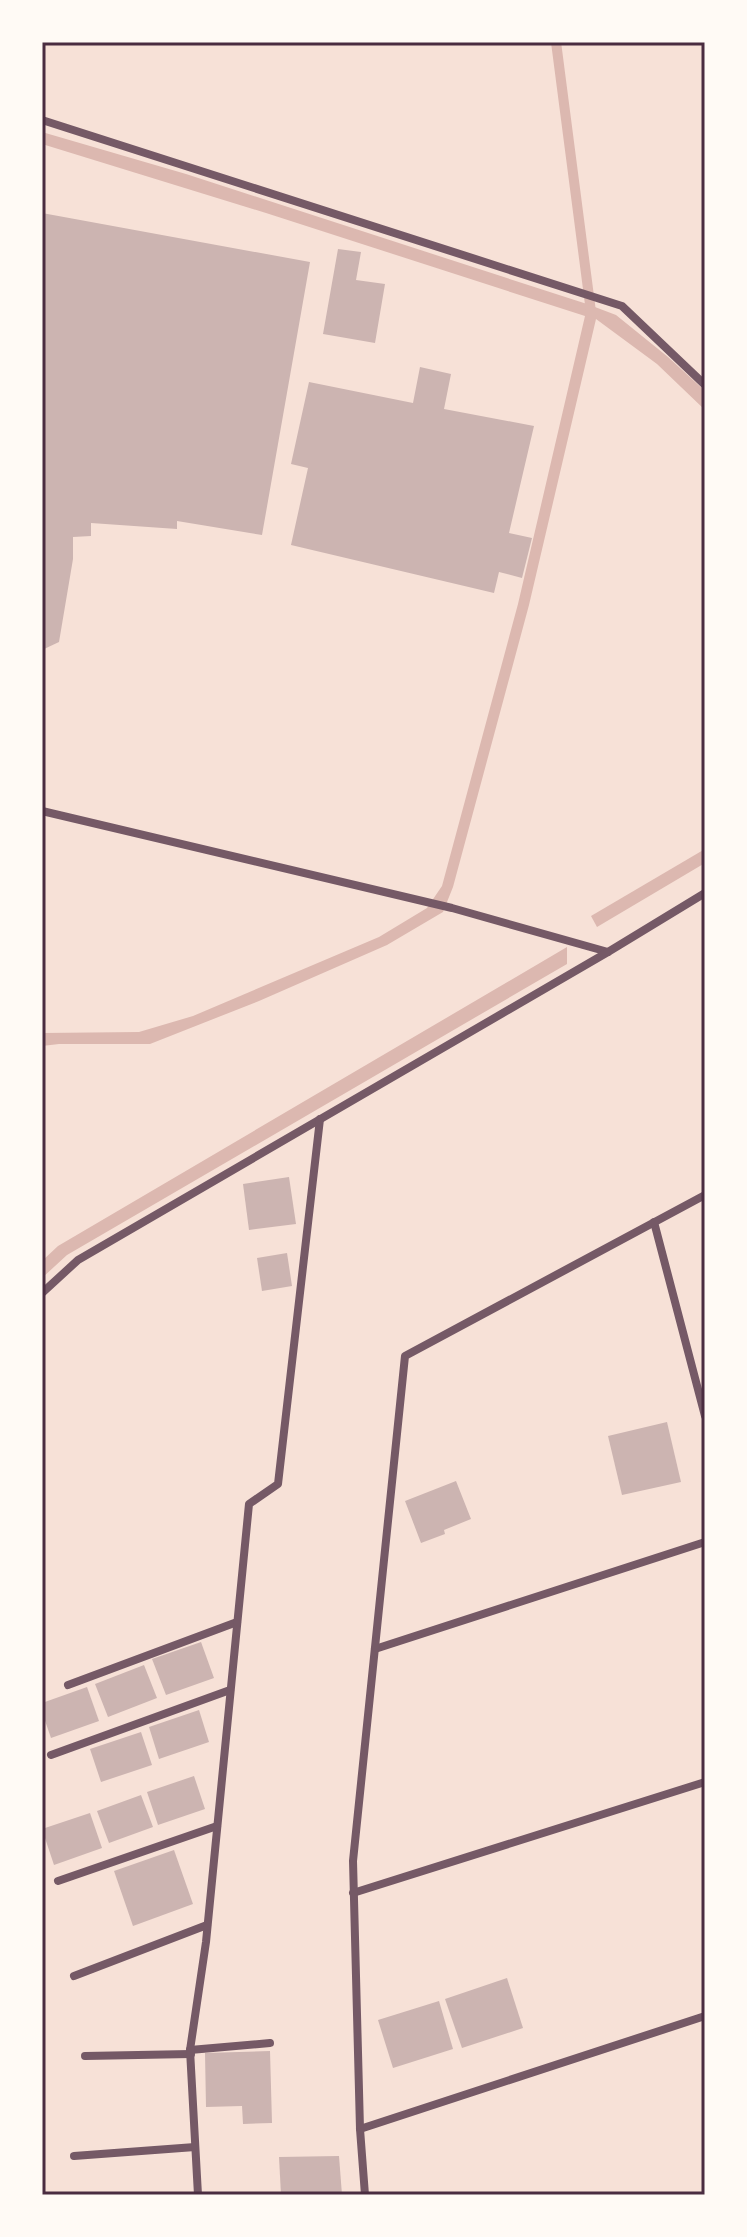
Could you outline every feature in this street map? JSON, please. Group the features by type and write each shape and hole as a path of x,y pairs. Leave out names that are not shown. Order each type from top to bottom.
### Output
{"street":[{"path":"42,120 622,306 705,385"},
{"path":"42,811 452,908 608,952"},
{"path":"42,1293 78,1260 705,893"},
{"path":"198,2195 190,2052 207,1925 249,1504 278,1484 320,1119"},
{"path":"365,2195 360,2129 353,1861 405,1356 705,1195"},
{"path":"654,1222 705,1416"},
{"path":"375,1649 705,1542"},
{"path":"68,1685 237,1622"},
{"path":"51,1755 230,1690"},
{"path":"353,1893 705,1782"},
{"path":"58,1881 217,1826"},
{"path":"74,1976 207,1925"},
{"path":"360,2129 705,2016"},
{"path":"85,2056 190,2052 270,2043"},
{"path":"74,2156 195,2147"}],"shaded area":[{"path":"42,132 186,174 616,315 705,391 705,410 657,364 596,319 529,605 453,887 443,912 387,945 150,1044 42,1046 42,1033 139,1032 193,1016 379,937 427,908 442,886 518,604 585,316 42,144"},
{"path":"705,849 705,863 597,927 591,916"},
{"path":"567,947 567,964 67,1255 42,1278 42,1261 58,1246"}],"building":[{"path":"42,213 310,262 262,535 177,521 177,529 91,523 91,536 73,537 73,559 59,642 42,650"},
{"path":"338,249 361,252 356,280 385,284 375,343 323,334"},
{"path":"420,367 451,374 444,409 534,426 509,533 532,538 522,578 499,572 494,593 291,545 308,468 291,464 309,382 413,403"},
{"path":"289,1177 296,1224 249,1230 243,1184"},
{"path":"287,1253 292,1286 262,1291 257,1258"},
{"path":"667,1422 681,1482 622,1495 608,1436"},
{"path":"456,1481 471,1519 421,1543 405,1501"},
{"path":"201,1642 214,1678 166,1695 152,1659"},
{"path":"144,1665 157,1698 108,1717 95,1684"},
{"path":"87,1687 99,1721 51,1738 42,1703"},
{"path":"199,1710 209,1742 159,1759 149,1727"},
{"path":"141,1732 152,1765 101,1782 90,1749"},
{"path":"194,1776 205,1809 158,1825 147,1792"},
{"path":"141,1795 153,1827 109,1843 97,1811"},
{"path":"90,1813 102,1848 54,1865 42,1829"},
{"path":"174,1850 193,1904 133,1926 114,1871"},
{"path":"507,1978 523,2028 462,2048 445,1999"},
{"path":"439,2001 453,2049 393,2068 378,2020"},
{"path":"270,2051 272,2123 243,2124 242,2106 206,2107 205,2053"},
{"path":"339,2156 342,2195 281,2195 279,2157"}],"waterway":[{"path":"556,42 590,317"}]}
